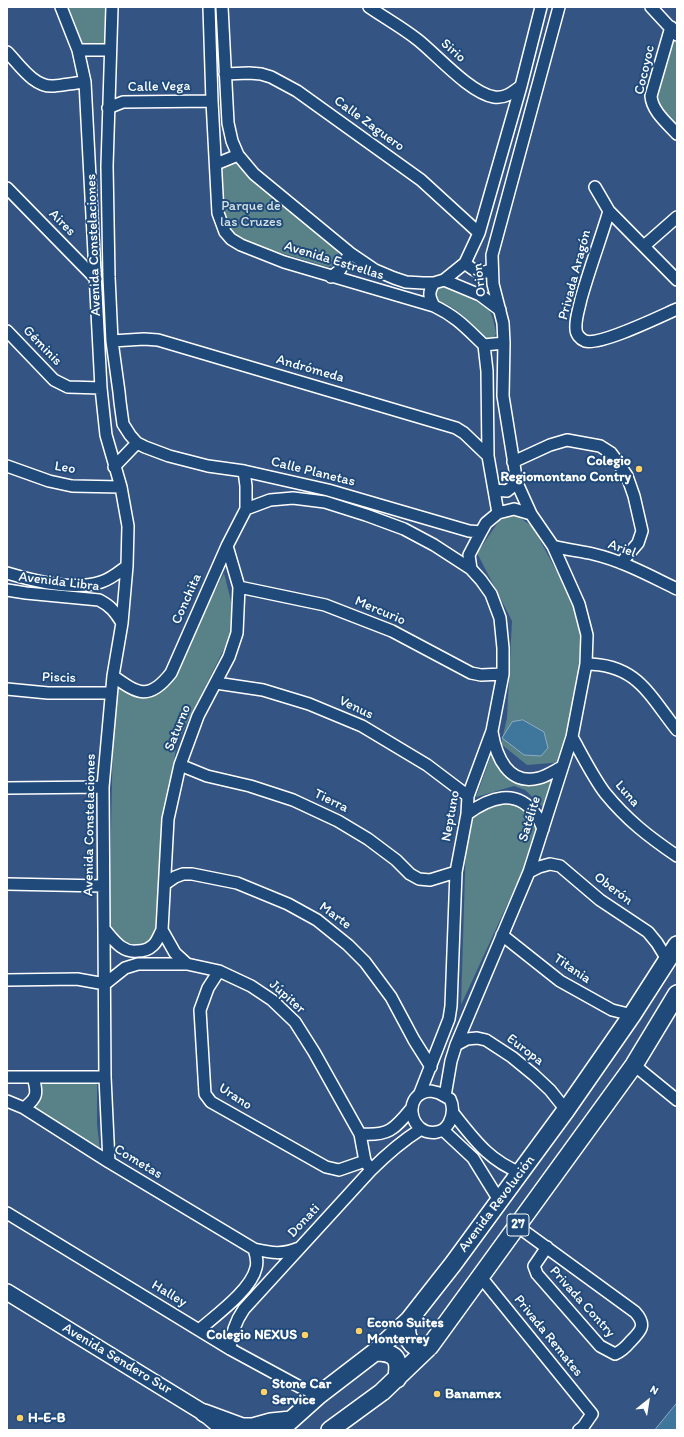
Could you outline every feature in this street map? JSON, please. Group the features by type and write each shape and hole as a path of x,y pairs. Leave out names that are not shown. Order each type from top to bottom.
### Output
{"main road":[{"name":"Avenida Revolución","path":"286,1425 319,1395 375,1352 409,1320 521,1173 632,1015 677,945"},
{"name":"Avenida Revolución","path":"330,1430 382,1392 430,1346 634,1065 677,994"},
{"name":"Avenida Sendero Sur","path":"7,1292 204,1413 224,1430"},
{"path":"409,1320 406,1330 410,1341 415,1347 420,1349 430,1346"},
{"path":"375,1352 385,1352 396,1359 398,1366 397,1379"},
{"path":"204,1413 242,1428 253,1427 271,1422 286,1425"}],"street":[{"name":"Avenida Constelaciones","path":"61,7 78,50 85,82 101,388 106,435 121,488 128,526 127,566 122,623 111,693 103,786 105,1077 109,1162"},
{"name":"Avenida Constelaciones","path":"112,7 107,174 112,341 124,424 137,443"},
{"name":"Avenida Estrellas","path":"209,7 218,213 221,223 231,239 241,245 284,262 434,306 450,314 462,323 484,345"},
{"name":"Avenida Estrellas","path":"222,7 228,123 232,141 238,155 254,174 350,253 375,270 406,282 439,282 480,295 500,310"},
{"name":"Sirio","path":"369,7 418,40 467,83 484,94 494,97 505,96 521,86"},
{"name":"Orión","path":"439,282 465,263 479,233 521,86 541,7"},
{"name":"Orión","path":"553,546 531,514 517,483 503,396 504,343 500,310 493,284 492,256 559,7"},
{"name":"Cocoyoc","path":"652,7 674,31 651,96 652,103 655,109 677,134"},
{"path":"78,50 110,50"},
{"path":"7,52 33,79 38,82 52,86 85,82"},
{"name":"Calle Zaguero","path":"225,74 261,74 279,81 297,91 421,180 479,233"},
{"name":"Calle Vega","path":"108,108 123,102 212,101"},
{"path":"216,164 238,155"},
{"path":"595,187 609,211 677,280"},
{"name":"Aires","path":"7,188 96,278"},
{"name":"Privada Aragón","path":"609,211 588,273 576,319 576,330 578,336 584,341 590,342 599,340 618,334 677,309"},
{"path":"644,246 677,217"},
{"path":"332,277 340,270 350,253"},
{"path":"465,263 477,272 483,273 492,269"},
{"path":"434,306 430,299 429,293 439,282"},
{"name":"Géminis","path":"7,331 54,380 68,387 101,388"},
{"name":"Andrómeda","path":"112,341 138,339 158,340 456,428 464,433 488,456"},
{"path":"498,513 488,456 487,371 484,345 504,343"},
{"path":"513,462 550,445 567,440 600,446 611,453 626,476 634,496 642,531 638,543 621,563"},
{"path":"114,467 137,443"},
{"name":"Calle Planetas","path":"137,443 169,456 208,466 244,471 328,490 469,532 481,532"},
{"name":"Leo","path":"7,466 49,481 72,486 121,488"},
{"name":"Conchita","path":"113,676 129,687 138,691 146,692 155,690 171,673 226,546 246,509 246,486 244,471"},
{"path":"495,490 507,491 517,483"},
{"name":"Calle Planetas","path":"246,509 270,500 293,498 325,502 404,529 434,545 471,569"},
{"path":"471,569 469,555 486,523 498,513 514,509 531,514"},
{"name":"Saturno","path":"105,930 119,946 133,952 144,950 153,946 162,930 168,819 180,765 198,716 229,658 237,633 239,587 226,546"},
{"name":"Ariel","path":"553,546 572,551 594,554 621,563 677,589"},
{"name":"Satélite","path":"446,1096 451,1061 456,1045 529,872 572,737 586,664 587,635 578,604 553,546"},
{"name":"Avenida Libra","path":"7,573 50,583 81,585 103,582 127,566"},
{"name":"Neptuno","path":"420,1093 449,1019 451,1006 456,872 467,814 468,796 492,731 503,674 503,648 500,618 491,594 471,569"},
{"name":"Mercurio","path":"239,587 325,605 392,631 471,673 481,675 503,674"},
{"name":"Avenida Libra","path":"7,590 99,600 108,604 122,623"},
{"path":"586,664 600,664 627,673 640,682 677,730"},
{"name":"Venus","path":"216,683 269,692 309,704 362,726 427,765 468,796"},
{"name":"Piscis","path":"7,689 48,693 111,693"},
{"path":"492,731 494,746 502,764 512,774 529,780 538,778 562,767"},
{"name":"Luna","path":"572,737 604,792 648,837 677,856"},
{"name":"Tierra","path":"180,765 207,776 250,786 294,800 338,821 368,839 396,860 410,874 419,879 430,880 456,872"},
{"path":"7,788 103,786"},
{"path":"467,814 479,805 502,798 510,798 520,801 529,808 536,815 543,829"},
{"name":"Oberón","path":"529,872 550,864 560,866 600,900 648,932 668,961"},
{"name":"Marte","path":"165,884 174,877 183,874 192,874 237,883 288,904 317,920 348,945 365,962 391,997 414,1040 431,1067"},
{"path":"7,884 104,886"},
{"path":"162,930 175,953 187,964"},
{"name":"Titania","path":"502,935 560,981 612,1010 632,1015"},
{"name":"Júpiter","path":"105,984 125,968 138,964 187,964 219,971 251,986 272,1000 295,1022 314,1052 360,1134 368,1166"},
{"name":"Urano","path":"219,971 208,988 200,1010 205,1094 211,1102 326,1167 339,1170 368,1166"},
{"path":"7,980 77,979 105,984"},
{"name":"Europa","path":"456,1045 467,1039 477,1038 486,1040 512,1057 534,1075 550,1090 566,1110"},
{"path":"634,1065 677,1100"},
{"path":"7,1077 105,1077"},
{"path":"24,1108 36,1095 33,1077"},
{"path":"360,1134 382,1134 389,1131 400,1122 411,1109 415,1098 420,1093 431,1092 446,1096 450,1099 453,1113 448,1125 443,1130 435,1132 422,1129 417,1125 412,1117 411,1109"},
{"name":"Cometas","path":"7,1101 24,1108 109,1162 254,1249 278,1254 299,1248"},
{"path":"453,1113 484,1151 501,1164 521,1173"},
{"name":"Donati","path":"230,1348 232,1331 237,1319 244,1309 299,1248 368,1166 399,1143 422,1129"},
{"path":"443,1130 472,1158 499,1200"},
{"name":"Halley","path":"7,1213 198,1330 300,1387 319,1395"},
{"name":"Privada Contry","path":"517,1226 547,1247 635,1312 640,1317 642,1324 641,1331 622,1352 615,1354 600,1346 537,1274 534,1266 547,1247"},
{"path":"198,1330 229,1304 248,1284 256,1268 257,1259 254,1249"},
{"name":"Privada Remates","path":"480,1276 592,1414 583,1428 579,1430"}],"green space":[{"path":"64,7 107,7 105,46 82,47"},
{"path":"671,27 677,35 677,132 651,103"},
{"name":"Parque de las Cruzes","path":"234,159 337,249 338,261 334,265 328,267 241,241 232,236 224,224 220,168"},
{"path":"442,283 472,294 485,304 494,321 496,334 491,341 485,340 457,311 444,303 436,301 434,290"},
{"path":"516,515 533,527 582,619 583,654 563,762 527,765 501,744 507,718 512,621 477,553 501,518"},
{"path":"224,573 234,613 232,633 176,745 156,930 147,943 139,946 123,947 109,932 114,680 149,696 156,695 166,686"},
{"path":"494,747 503,762 524,775 557,768 544,808 525,790 514,786 476,797"},
{"path":"511,795 540,827 524,868 461,1005 467,809"},
{"path":"38,1081 97,1083 97,1124 100,1150 34,1108 39,1098"}],"water":[{"path":"523,720 544,732 548,748 541,756 524,755 502,738 512,722"},
{"path":"677,1403 677,1430 655,1430"}],"place":[{"name":"Colegio Regiomontano Contry","path":"639,469"},
{"name":"Econo Suites Monterrey","path":"359,1331"},
{"name":"Colegio NEXUS","path":"305,1335"},
{"name":"Stone Car Service","path":"264,1392"},
{"name":"Banamex","path":"437,1394"},
{"name":"H-E-B","path":"20,1418"}]}
